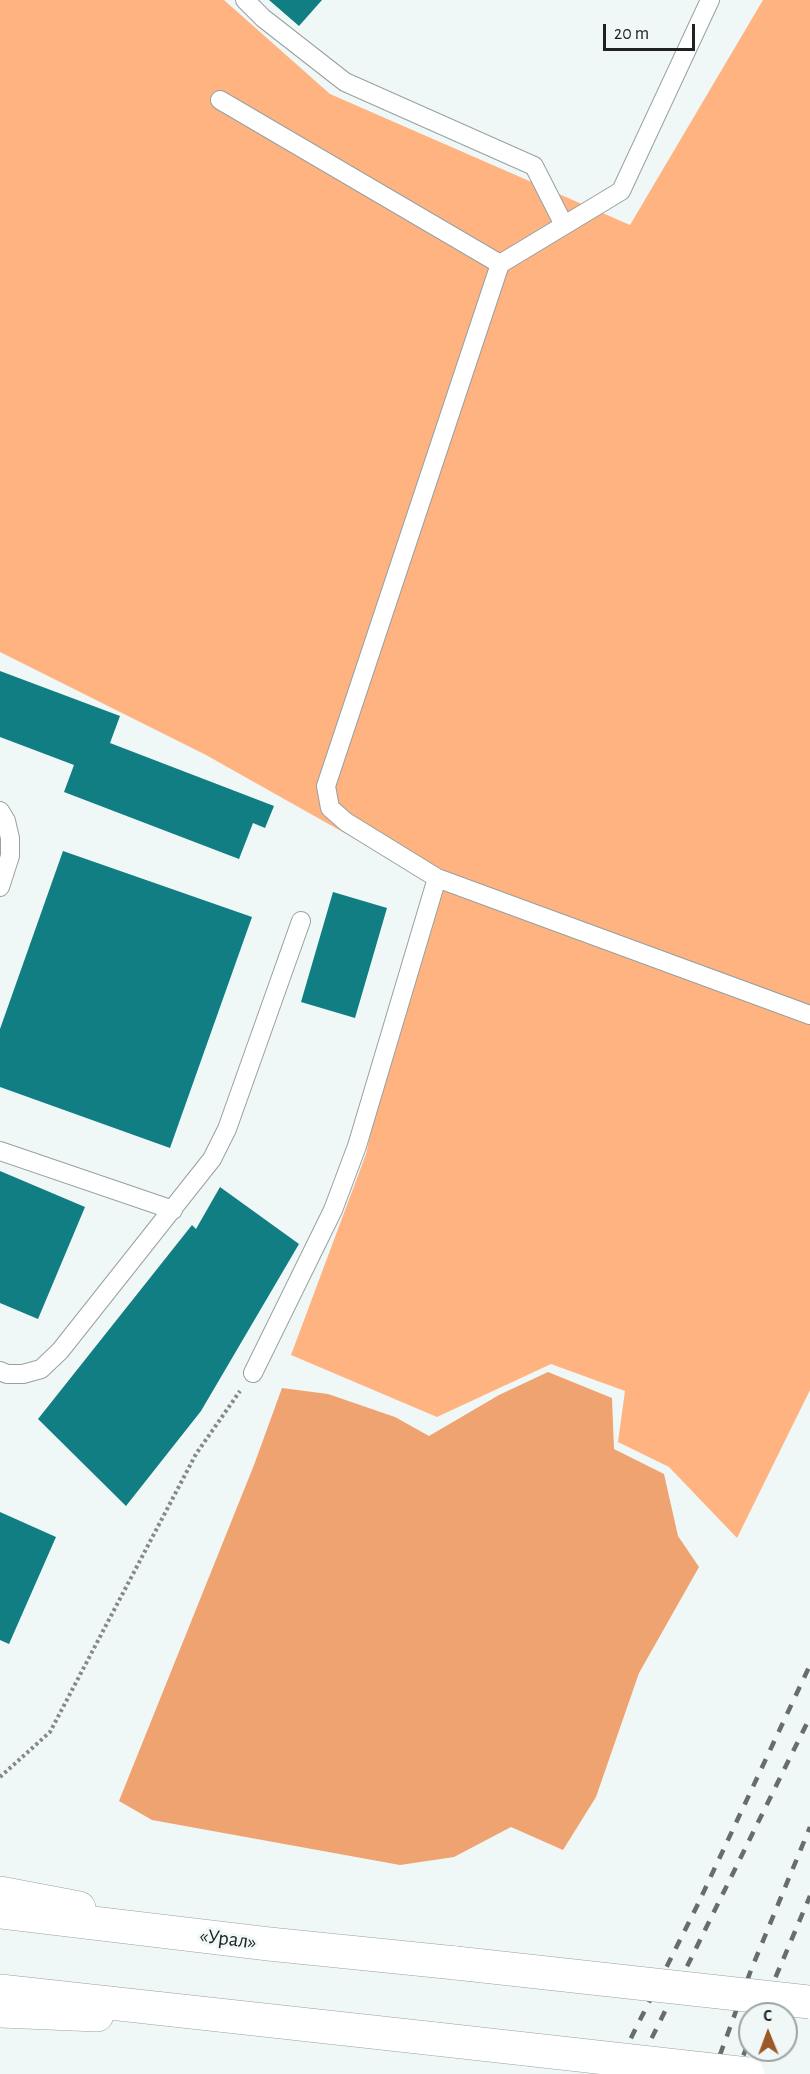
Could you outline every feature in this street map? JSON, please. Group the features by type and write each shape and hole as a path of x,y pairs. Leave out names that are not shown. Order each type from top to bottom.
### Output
{"main road":[{"path":"0,1893 269,1944"},
{"name":"«Урал»","path":"0,1911 269,1944 810,2002"},
{"path":"0,1991 748,2074"},
{"path":"0,2011 257,2021"}],"lane":[{"path":"245,0 263,18 345,82 534,166 564,225"},
{"path":"710,0 621,191 500,264 326,786 330,808 346,822 436,878 810,1015"},
{"path":"220,100 500,264"},
{"path":"0,811 6,821 10,838 10,856 0,887"},
{"path":"253,1373 333,1210 353,1157 436,878"},
{"path":"0,1371 8,1374 23,1374 41,1369 60,1351 212,1160 225,1135 301,921"},
{"path":"0,1151 173,1210"}],"path":[{"path":"0,1777 50,1732 196,1454 253,1373"}],"shaded area":[{"path":"0,0 224,0 330,94 630,225 763,0 810,0 810,1390 737,1538 669,1467 618,1442 625,1391 551,1364 437,1417 291,1355 366,1154 428,880 206,755 0,652"},
{"path":"548,1372 612,1398 614,1449 664,1474 678,1536 699,1567 639,1673 596,1797 563,1850 511,1827 454,1857 400,1865 152,1820 119,1801 254,1465 282,1388 328,1394 395,1417 429,1436 499,1395"}],"building":[{"path":"269,0 322,0 299,26"},
{"path":"0,671 120,716 110,743 274,806 265,828 253,823 239,859 64,792 74,765 0,737"},
{"path":"63,851 252,917 170,1148 0,1087 0,1029"},
{"path":"333,892 387,908 355,1018 301,1002"},
{"path":"0,1171 85,1207 38,1319 0,1303"},
{"path":"220,1187 299,1244 201,1411 126,1506 38,1419 192,1225 196,1229"},
{"path":"0,1512 56,1537 9,1644 0,1640"}],"railway":[{"path":"613,2074 697,1906 810,1665"},
{"path":"634,2074 810,1717"},
{"path":"713,2074 751,1970 810,1827"},
{"path":"765,2002 810,1896"},
{"path":"736,2074 741,2062"}]}
